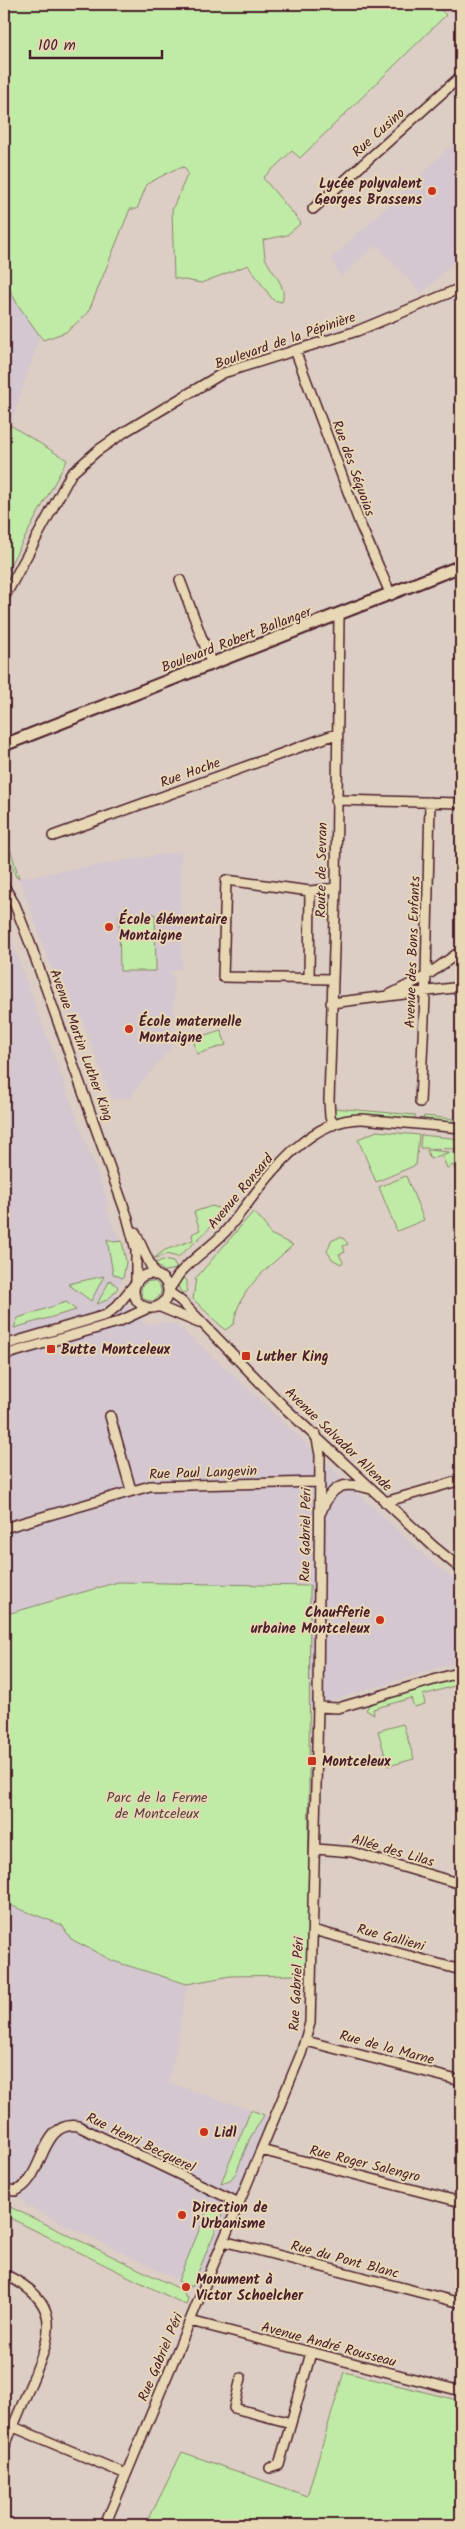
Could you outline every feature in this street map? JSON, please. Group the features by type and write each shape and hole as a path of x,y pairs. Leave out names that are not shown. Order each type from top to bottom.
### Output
{"main road":[{"name":"Boulevard Robert Ballanger","path":"4,745 461,566"},
{"name":"Boulevard Robert Ballanger","path":"4,752 22,739"}],"street":[{"name":"Rue Cusino","path":"313,210 461,76"},
{"name":"Boulevard de la Pépinière","path":"4,598 71,474 97,451 223,373 357,331 461,288"},
{"name":"Rue des Séquoias","path":"295,350 360,524 390,595"},
{"path":"180,580 212,665"},
{"name":"Route de Sevran","path":"334,1125 330,1117 331,1003 336,888 336,734 339,615"},
{"name":"Rue Hoche","path":"54,836 336,734"},
{"path":"336,800 461,803"},
{"name":"Avenue des Bons Enfants","path":"420,1102 426,976 430,802"},
{"path":"332,979 223,977 226,880 310,891 336,888"},
{"name":"Avenue Martin Luther King","path":"4,886 15,905 31,946 127,1216 136,1250 135,1282"},
{"path":"308,979 310,891"},
{"path":"384,997 426,976 461,951"},
{"path":"331,1003 461,987"},
{"name":"Avenue Ronsard","path":"169,1291 187,1266 224,1232 253,1194 284,1159 305,1142 334,1125 353,1119 362,1119 461,1128"},
{"name":"Avenue Martin Luther King","path":"127,1216 158,1276"},
{"name":"Avenue Ronsard","path":"158,1276 174,1273 187,1266"},
{"path":"4,1345 106,1315 117,1306 135,1282 148,1275 158,1276 169,1291 165,1301 101,1328 4,1355"},
{"path":"135,1282 135,1299 139,1304 153,1307"},
{"name":"Avenue Salvador Allende","path":"169,1291 284,1407 316,1434 385,1502 461,1569"},
{"name":"Avenue Salvador Allende","path":"153,1307 202,1324"},
{"path":"110,1416 131,1490"},
{"name":"Rue Gabriel Péri","path":"105,2525 306,2040 310,2023 316,1848 318,1707 320,1455 316,1434"},
{"path":"385,1502 461,1480"},
{"name":"Rue Paul Langevin","path":"4,1528 131,1490 163,1485 319,1482"},
{"path":"319,1516 327,1497 336,1487 354,1484 372,1489"},
{"path":"318,1707 338,1708 461,1672"},
{"name":"Allée des Lilas","path":"316,1848 352,1852 461,1884"},
{"name":"Rue Gallieni","path":"313,1930 461,1970"},
{"name":"Rue de la Marne","path":"306,2040 461,2081"},
{"name":"Rue Henri Becquerel","path":"4,2189 15,2191 27,2184 54,2132 71,2124 239,2202"},
{"name":"Rue Roger Salengro","path":"261,2150 461,2202"},
{"name":"Rue du Pont Blanc","path":"223,2241 461,2303"},
{"path":"4,2274 32,2291 43,2306 48,2321 46,2348 8,2425 4,2448"},
{"name":"Avenue André Rousseau","path":"190,2321 461,2391"},
{"path":"270,2468 279,2465 311,2353"},
{"path":"241,2378 234,2408 291,2424"},
{"path":"8,2425 126,2474"}],"shaded area":[{"path":"4,95 45,322 4,444"},
{"name":"Lycée polyvalent Georges Brassens","path":"461,137 461,256 421,293 376,245 340,277 332,258"},
{"name":"École élémentaire Montaigne","path":"181,851 182,968 170,972 174,983 173,1044 129,1098 112,1100 80,1014 68,1014 19,878"},
{"path":"4,920 108,1202 107,1209 115,1231 120,1236 126,1262 123,1278 114,1294 147,1324 163,1322 178,1326 229,1371 426,1557 461,1585 461,1661 310,1707 309,1586 118,1582 4,1615"},
{"path":"4,1903 62,1925 71,1939 187,1984 177,2047 168,2082 274,2118 202,2292 27,2206 15,2191 4,2189"}],"green space":[{"path":"4,4 435,4 446,15 300,158 292,151 263,178 301,223 287,235 263,240 267,263 283,289 282,302 273,300 248,265 201,283 174,278 172,210 188,173 184,167 173,170 147,184 137,209 130,209 88,313 66,332 43,340 18,305 4,280"},
{"path":"10,425 67,460 4,576 4,442"},
{"path":"4,829 19,878 16,877 4,842"},
{"path":"155,914 156,971 120,971 119,915"},
{"path":"221,1030 226,1045 197,1054 193,1039"},
{"path":"334,1108 415,1115 415,1119 361,1114 338,1117 334,1114"},
{"path":"424,1116 453,1119 453,1123 423,1120"},
{"path":"377,1131 419,1135 416,1165 376,1182 358,1139"},
{"path":"421,1135 461,1139 461,1149 420,1148"},
{"path":"427,1150 449,1152 430,1159"},
{"path":"452,1152 461,1152 461,1169 456,1171 453,1165 447,1168 442,1156"},
{"path":"406,1176 424,1220 397,1231 379,1187"},
{"path":"212,1206 224,1210 191,1246 178,1257 166,1254 153,1259 165,1250 193,1240 192,1234 200,1230 194,1212"},
{"path":"253,1212 263,1221 270,1234 293,1245 248,1290 236,1312 234,1324 225,1330 193,1299 196,1278"},
{"path":"340,1237 348,1244 343,1246 345,1252 339,1254 343,1262 341,1264 332,1259 327,1251 331,1241"},
{"path":"107,1239 114,1242 122,1241 126,1262 123,1278 113,1274"},
{"path":"162,1260 173,1262 177,1269 164,1271 155,1264"},
{"path":"104,1276 91,1301 68,1284"},
{"path":"183,1276 187,1281 187,1291 182,1294 178,1286"},
{"path":"110,1280 118,1287 109,1298 97,1304"},
{"path":"147,1281 155,1281 161,1287 161,1295 155,1301 147,1301 141,1295 141,1287"},
{"path":"66,1302 76,1310 14,1328 18,1318"},
{"name":"Parc de la Ferme de Montceleux","path":"118,1582 310,1586 308,1969 296,1975 230,1976 187,1984 113,1961 71,1939 62,1925 4,1903 4,1615"},
{"path":"461,1677 461,1684 423,1695 425,1704 414,1707 411,1698 373,1709 374,1715 366,1710 370,1703"},
{"path":"403,1724 414,1759 388,1766 378,1731"},
{"path":"251,2110 264,2115 250,2138 236,2173 230,2180 221,2183"},
{"path":"4,2204 184,2291 185,2297 188,2298 186,2305 4,2215"},
{"path":"210,2204 216,2205 223,2212 192,2287 178,2281"},
{"path":"344,2372 461,2401 461,2525 146,2525 182,2452 307,2496"}],"place":[{"name":"Lycée polyvalent Georges Brassens","path":"432,191"},
{"name":"École élémentaire Montaigne","path":"109,927"},
{"name":"École maternelle Montaigne","path":"129,1029"},
{"name":"Butte Montceleux","path":"51,1349"},
{"name":"Luther King","path":"246,1356"},
{"name":"Chaufferie urbaine Montceleux","path":"380,1620"},
{"name":"Montceleux","path":"312,1761"},
{"name":"Lidl","path":"204,2132"},
{"name":"Direction de l’Urbanisme","path":"182,2215"},
{"name":"Monument à Victor Schoelcher","path":"186,2287"}]}
